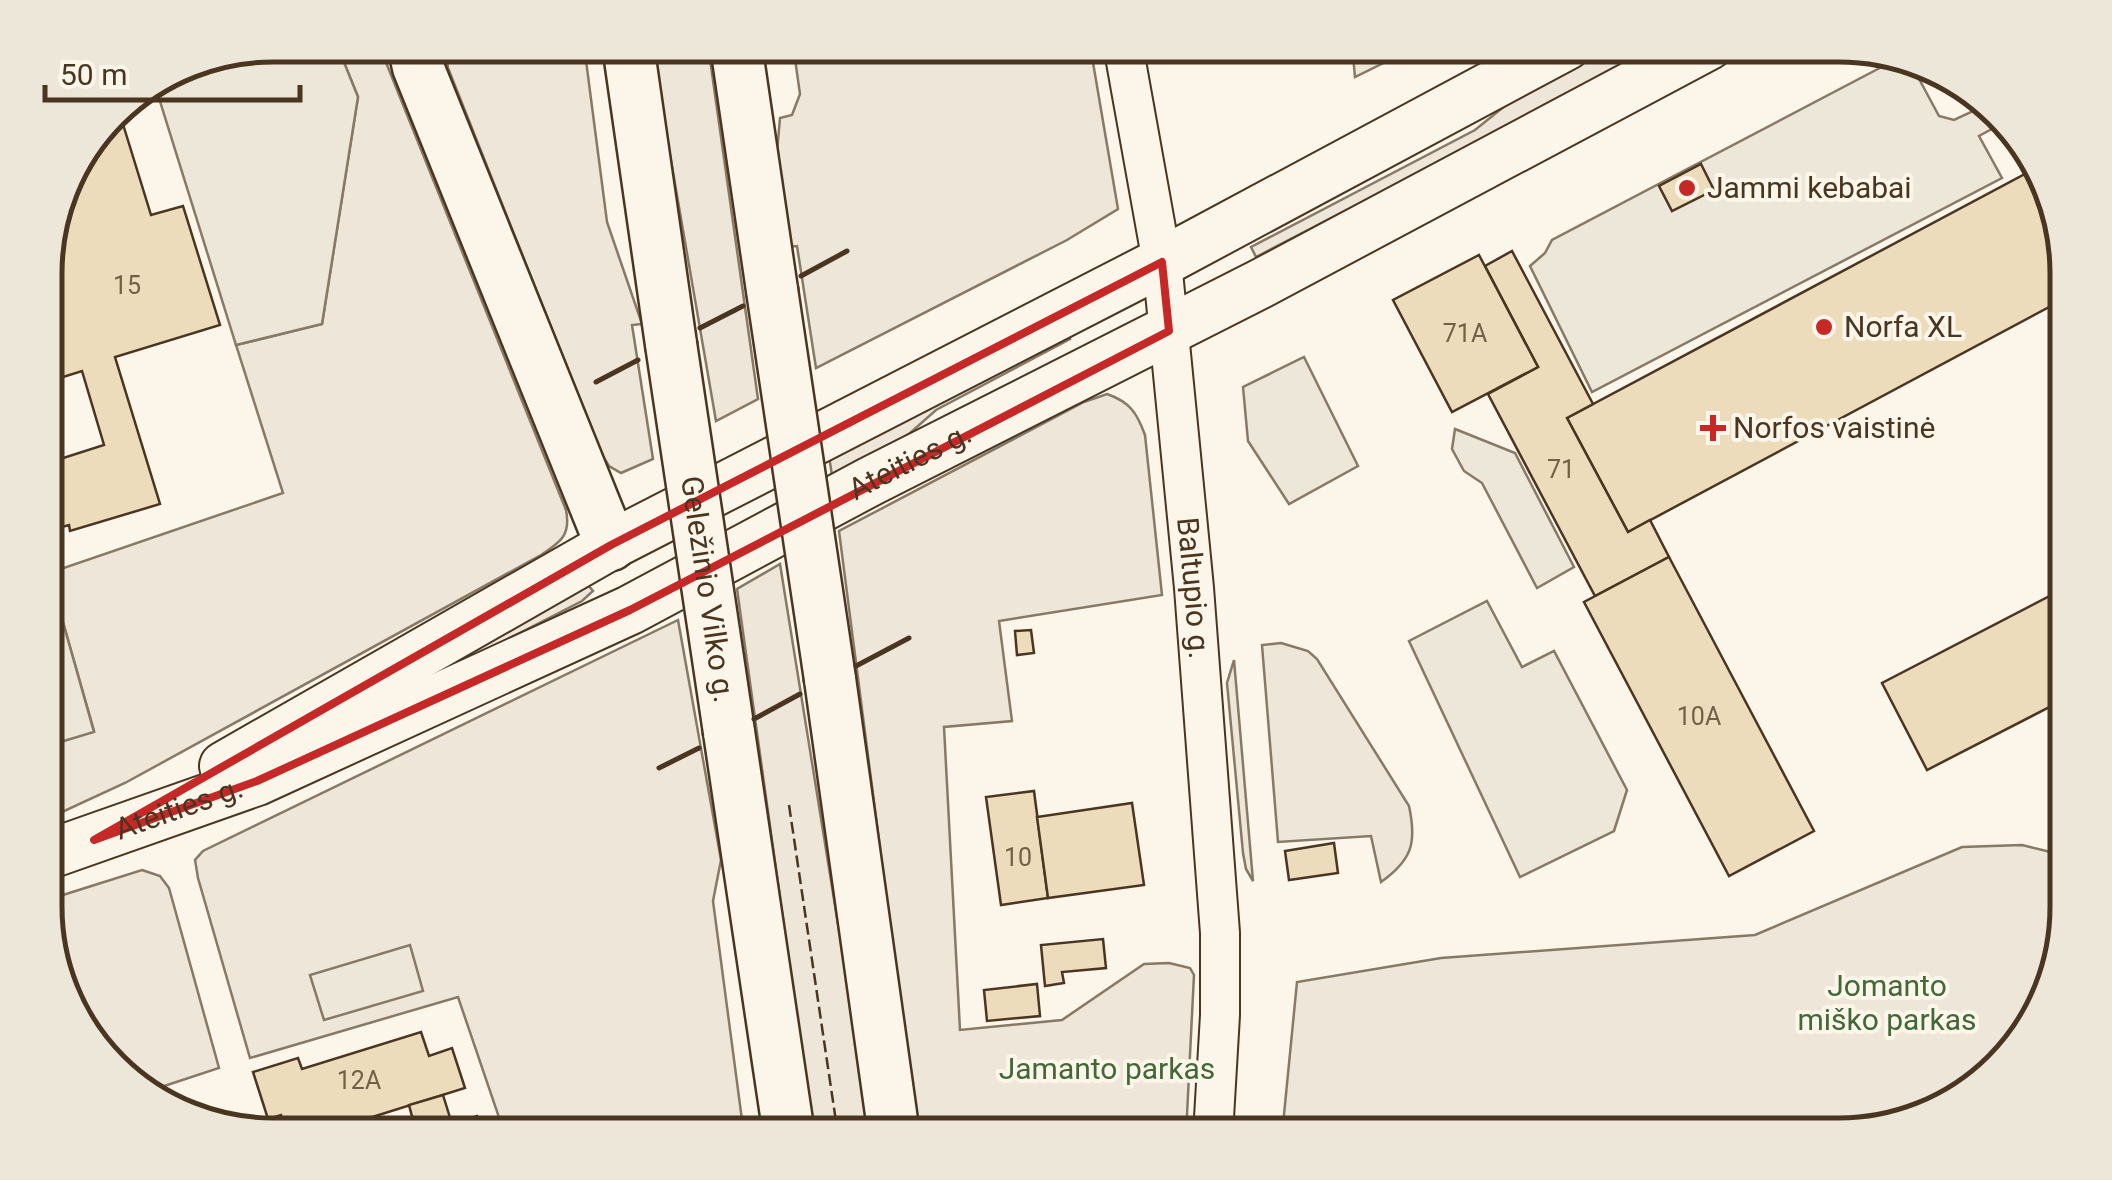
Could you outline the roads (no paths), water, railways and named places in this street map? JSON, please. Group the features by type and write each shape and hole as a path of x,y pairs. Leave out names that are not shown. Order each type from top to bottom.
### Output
{"highway":[{"path":"417,63 612,545"},
{"path":"614,63 636,104"},
{"name":"Geležinio Vilko g.","path":"630,63 786,1118"},
{"path":"739,63 892,1118"}],"main road":[{"name":"Ateities g.","path":"94,840 612,545 1162,262 1535,62"},
{"name":"Ateities g.","path":"62,851 258,781 630,610 1677,62"},
{"path":"612,545 630,610"}],"street":[{"name":"Baltupio g.","path":"1127,62 1162,262 1194,588 1220,933 1214,1117"}],"place":[{"name":"Jammi kebabai","path":"1687,188"},
{"name":"Norfa XL","path":"1824,327"},
{"name":"Norfos vaistinė","path":"1713,428"}],"park label":[{"name":"Jomanto miško parkas","path":"1887,1003"},
{"name":"Jamanto parkas","path":"1107,1069"}]}
